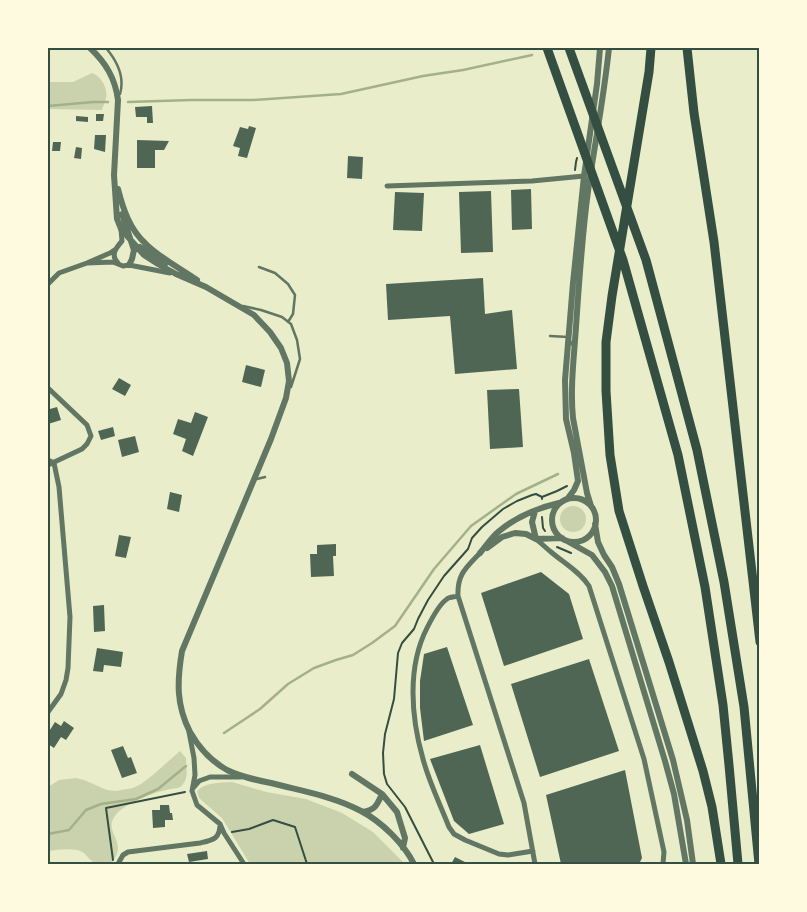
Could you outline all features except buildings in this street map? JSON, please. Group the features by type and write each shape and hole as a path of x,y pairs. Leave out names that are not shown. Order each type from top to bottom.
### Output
{"highway":[{"path":"547,48 623,260 678,455 705,587 723,705 738,864"},
{"path":"569,48 646,260 697,450 724,582 744,707 759,864"},
{"path":"651,48 649,72 606,342 606,391 610,455 619,511 703,771 712,807 721,864"},
{"path":"687,48 694,113 714,242 760,642"}],"street":[{"path":"90,48 100,56 110,72 118,100 114,175 117,218 121,229 122,241 113,254 118,263"},
{"path":"535,864 524,804 458,596 459,578 497,533 513,521 542,506 559,503 568,498 578,481 566,419 565,380 584,176 600,48"},
{"path":"598,67 604,48"},
{"path":"609,48 605,87 588,191 574,350 572,406 587,493 595,514 598,542 619,584 672,760 687,820 693,864"},
{"path":"114,175 126,216 145,244 179,271 254,315 270,332 281,348 287,363 289,381 286,398 254,480 182,651 178,688 180,708 188,728 196,743 210,758 226,769 244,777 328,798 363,812 379,823 395,838 414,864"},
{"path":"387,186 584,176"},
{"path":"122,203 121,212 134,250 129,265"},
{"path":"121,229 144,255 158,264 179,271"},
{"path":"122,241 127,240 133,243"},
{"path":"48,284 59,273 87,263 116,249"},
{"path":"87,263 113,262 123,266 129,265 179,271"},
{"path":"48,388 87,425 91,436 82,449 48,465"},
{"path":"48,460 54,463"},
{"path":"48,712 61,694 66,680 70,617 59,487 54,463"},
{"path":"568,498 579,498 591,506"},
{"path":"559,503 552,515 553,528 558,535 592,555 605,572 612,586 672,786 686,864"},
{"path":"535,511 532,522 536,538 550,552 579,574 589,586 644,759 664,852 663,864"},
{"path":"480,553 502,537 515,533 526,534 536,538 565,539 574,542 582,540 588,537 596,524"},
{"path":"458,596 447,599 432,619 424,634 414,671 414,715 423,760 429,779 454,834 499,854 508,855 533,850"},
{"path":"188,728 194,758 195,776 192,791 197,805 220,824 244,864"},
{"path":"352,774 382,794 398,812 405,838 402,848"},
{"path":"192,791 199,781 210,777 244,777"},
{"path":"363,812 371,810 377,804 382,794"},
{"path":"118,864 123,855 128,852 211,840 216,838 220,831 220,824"}],"lane":[{"path":"106,48 113,56 120,73 122,87 118,100"},
{"path":"259,267 275,273 288,284 295,294 293,314 288,322"},
{"path":"235,304 282,317 290,324 300,359 286,398"},
{"path":"550,336 568,337 574,350"},
{"path":"254,480 265,477"}],"path":[{"path":"760,125 760,144"},
{"path":"434,864 405,807 387,784 384,774 384,734 394,700 398,653 402,643 414,630 428,600 444,576 468,549 472,538 482,527 503,510 532,495 536,494 542,497"},
{"path":"113,864 106,808 192,791"},
{"path":"224,833 249,829 273,820 295,827 307,864"}],"green space":[{"path":"92,73 105,86 106,98 102,110 48,109 48,82 73,82"},
{"path":"573,506 582,510 586,519 582,528 573,532 564,528 560,519 564,510"},
{"path":"180,751 186,758 187,768 185,781 181,786 138,800 124,807 115,816 112,828 118,850 110,864 96,864 81,851 66,849 48,851 48,787 59,780 76,778 107,790 116,791 133,788 154,774"},
{"path":"232,782 266,792 306,799 342,813 373,832 404,864 250,864 222,818 199,798 197,791 209,784"}],"waterway":[{"path":"128,102 253,100 341,94 532,55"},
{"path":"48,106 108,102"},
{"path":"224,733 260,709 288,684 314,668 353,655 395,626 434,569 471,526 516,494 558,474"},
{"path":"48,834 69,830 86,810 101,804 136,799 158,789 186,766"}]}
